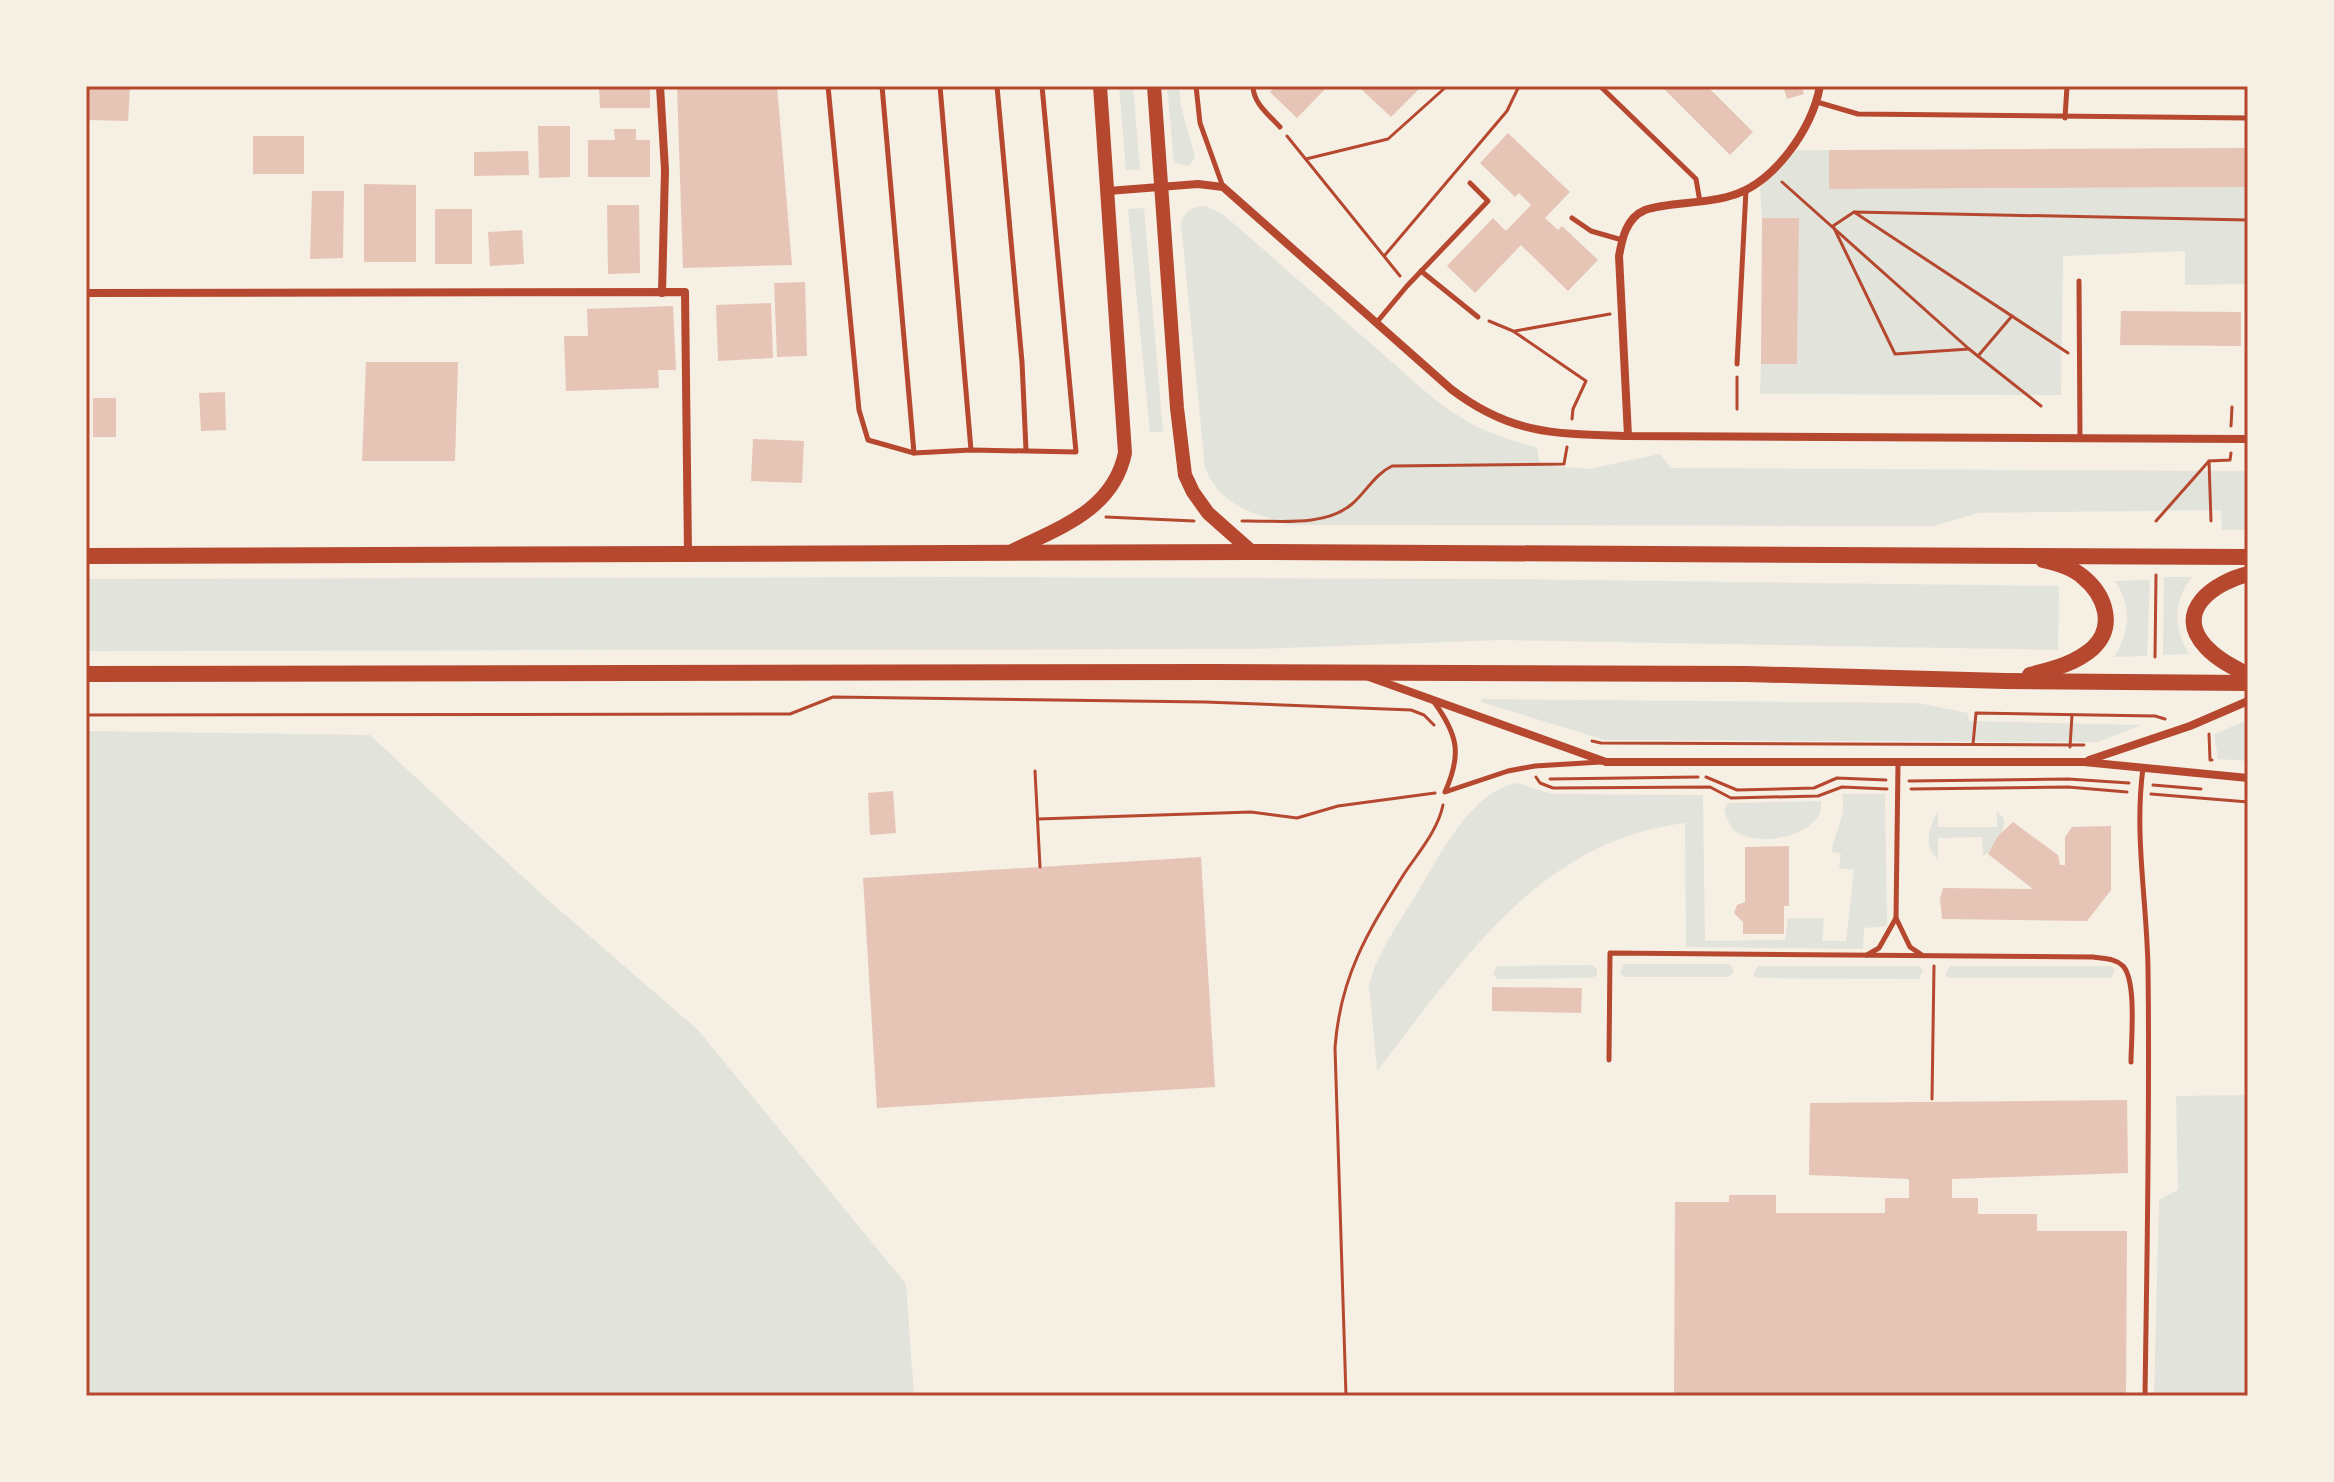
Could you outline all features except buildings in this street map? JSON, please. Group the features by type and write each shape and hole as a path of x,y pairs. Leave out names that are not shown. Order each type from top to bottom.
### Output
{"highway":[{"path":"86,556 1252,552 2248,557"},
{"path":"2005,681 2063,667 2080,657 2094,647 2103,634 2107,616 2103,603 2082,576 2061,564 2017,554"},
{"path":"2248,574 2227,579 2209,591 2197,604 2194,619 2197,635 2206,647 2225,663 2248,675"},
{"path":"86,674 1747,674 2248,683"}],"main road":[{"path":"1010,552 1082,514 1108,494 1121,473 1125,453 1100,86"},
{"path":"1154,86 1177,408 1185,475 1193,492 1218,522 1252,552"}],"street":[{"path":"660,86 665,170 662,293"},
{"path":"1628,436 1619,256 1623,233 1645,211 1730,197 1746,190 1770,171 1806,128 1820,86"},
{"path":"1108,191 1198,184 1223,187 1474,406 1500,420 1528,428 1569,434 1628,436 2248,439"},
{"path":"86,293 685,292 688,554"},
{"path":"1357,673 1606,762 2084,762 2248,778"},
{"path":"2084,762 2190,726 2248,701"}],"lane":[{"path":"828,86 859,410 868,440 914,453 971,450 1076,452 1042,86"},
{"path":"882,86 914,453"},
{"path":"940,86 971,450"},
{"path":"997,86 1022,362 1026,450"},
{"path":"1196,86 1200,123 1223,187"},
{"path":"1253,86 1252,92 1257,102 1280,127"},
{"path":"1600,86 1696,179 1700,202"},
{"path":"2065,118 2067,86"},
{"path":"1817,102 1858,114 2248,118"},
{"path":"1377,322 1488,201 1470,183"},
{"path":"1737,364 1746,190"},
{"path":"1572,218 1591,231 1622,240"},
{"path":"1421,271 1478,317"},
{"path":"2079,281 2080,438"},
{"path":"1431,698 1445,717 1457,754 1455,771 1445,792"},
{"path":"1445,792 1508,771 1535,766 1606,762"},
{"path":"1898,762 1896,918 1910,947 1922,955"},
{"path":"2143,768 2139,793 2142,894 2148,948 2149,1097 2145,1396"},
{"path":"1866,955 1879,948 1896,918"},
{"path":"1609,1060 1610,953 2093,957 2118,962 2124,967 2130,982 2131,1062"}],"path":[{"path":"1306,159 1388,139 1447,86"},
{"path":"1385,255 1507,111 1519,86"},
{"path":"1280,127 1407,286"},
{"path":"1770,171 1969,349 2041,406"},
{"path":"1833,226 1854,212 2248,220"},
{"path":"1854,212 2080,362"},
{"path":"1833,226 1895,354 1969,349"},
{"path":"1513,331 1622,312"},
{"path":"1978,356 2012,316"},
{"path":"1082,514 1120,519 1218,522 1316,519 1334,515 1348,507 1384,470 1402,464 1564,464 1573,409 1586,381 1513,331 1478,317"},
{"path":"1737,364 1737,409"},
{"path":"2156,521 2209,461 2230,460 2232,407"},
{"path":"2209,461 2211,521"},
{"path":"2155,657 2156,575"},
{"path":"86,715 790,714 833,697 1205,702 1411,710 1424,715 1444,738 1453,735"},
{"path":"1973,744 1976,713 2155,716 2168,720 2155,725"},
{"path":"2070,746 2072,715"},
{"path":"2209,732 2210,760 2223,761"},
{"path":"1587,739 1601,743 2084,745"},
{"path":"1035,771 1040,867"},
{"path":"1038,819 1251,812 1297,818 1338,806 1445,792 1441,815 1372,925 1345,984 1337,1015 1335,1048 1346,1396"},
{"path":"1932,1099 1934,955"}],"shaded area":[{"path":"1119,86 1133,86 1140,170 1126,170"},
{"path":"1167,86 1179,86 1181,106 1195,157 1189,166 1174,163"},
{"path":"1797,150 1829,150 1830,189 2248,187 2248,284 2185,285 2185,251 2063,256 2061,395 1760,394 1761,364 1797,364 1798,218 1762,218 1760,188"},
{"path":"1205,206 1224,215 1433,398 1482,429 1537,447 1540,465 1589,469 1660,454 1671,468 2248,471 2248,530 2222,530 2221,510 1978,513 1934,526 1288,525 1250,512 1229,500 1205,468 1181,223 1190,210"},
{"path":"1144,208 1163,432 1150,432 1128,209"},
{"path":"2164,577 2192,577 2181,596 2177,615 2180,635 2189,654 2163,655"},
{"path":"86,579 1504,579 2059,586 2058,650 1503,640 1254,649 86,651"},
{"path":"2150,580 2147,656 2114,657 2127,619 2124,600 2115,581"},
{"path":"1481,699 1918,703 1968,713 1969,721 2141,725 2098,742 1605,740 1481,702"},
{"path":"2248,720 2248,761 2218,759 2214,734"},
{"path":"86,731 370,735 548,900 698,1030 906,1284 914,1396 86,1396"},
{"path":"1517,783 1552,794 1703,795 1705,941 1785,940 1788,918 1824,918 1822,941 1846,941 1854,870 1839,868 1841,854 1832,852 1842,817 1842,794 1885,794 1887,926 1864,928 1863,949 1686,947 1685,823 1633,834 1586,854 1545,881 1507,914 1472,950 1377,1071 1369,985 1375,965 1401,917 1459,826 1485,798 1500,788"},
{"path":"1821,801 1821,811 1808,827 1775,838 1752,838 1738,833 1730,825 1724,810 1728,803"},
{"path":"1938,811 1938,827 1997,827 1997,811 2004,819 2003,830 1995,845 1983,856 1982,837 1938,838 1938,860 1930,849 1929,836"},
{"path":"1624,964 1729,964 1733,973 1729,977 1624,977 1620,973"},
{"path":"1592,965 1597,969 1597,975 1591,978 1497,979 1493,974 1497,966"},
{"path":"1758,966 1918,966 1923,970 1919,979 1757,978 1753,974"},
{"path":"1950,966 2111,966 2115,970 2111,978 1949,978 1945,974"},
{"path":"2248,1050 2248,1396 2154,1396 2159,1200 2178,1190 2176,1096 2245,1095"}]}
